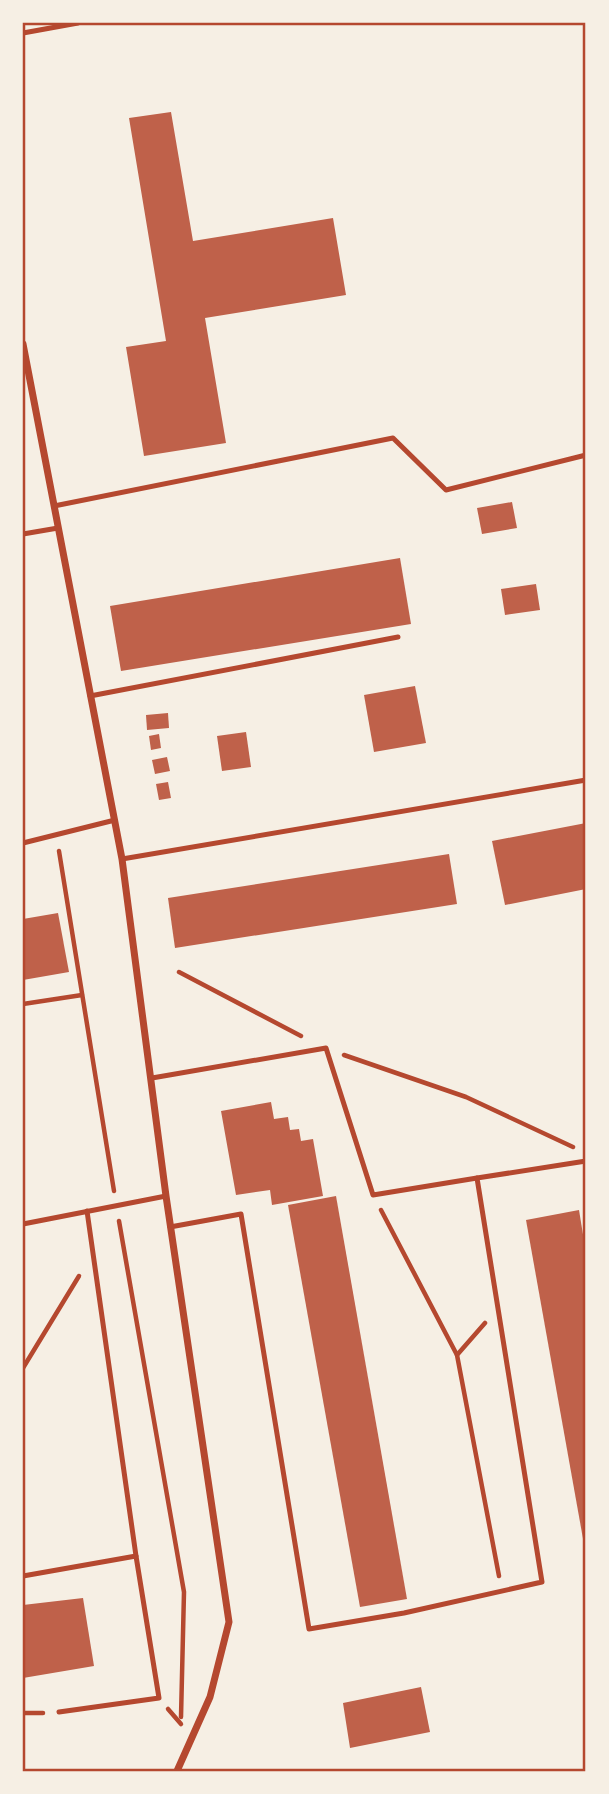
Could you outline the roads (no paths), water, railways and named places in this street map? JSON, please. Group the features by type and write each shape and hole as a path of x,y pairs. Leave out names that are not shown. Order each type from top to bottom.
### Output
{"street":[{"path":"23,344 122,859 170,1227 229,1622 210,1697 177,1771"}],"lane":[{"path":"23,33 78,23"},
{"path":"54,506 393,438 446,490 586,455"},
{"path":"23,534 58,528"},
{"path":"90,695 398,637"},
{"path":"122,859 586,780"},
{"path":"23,843 115,820"},
{"path":"152,1078 326,1048 373,1195 586,1161"},
{"path":"170,1227 241,1214 309,1629 404,1613 541,1582 477,1178"},
{"path":"23,1224 166,1196"},
{"path":"58,1713 159,1698 136,1556 88,1211"},
{"path":"23,1576 136,1556"}]}
